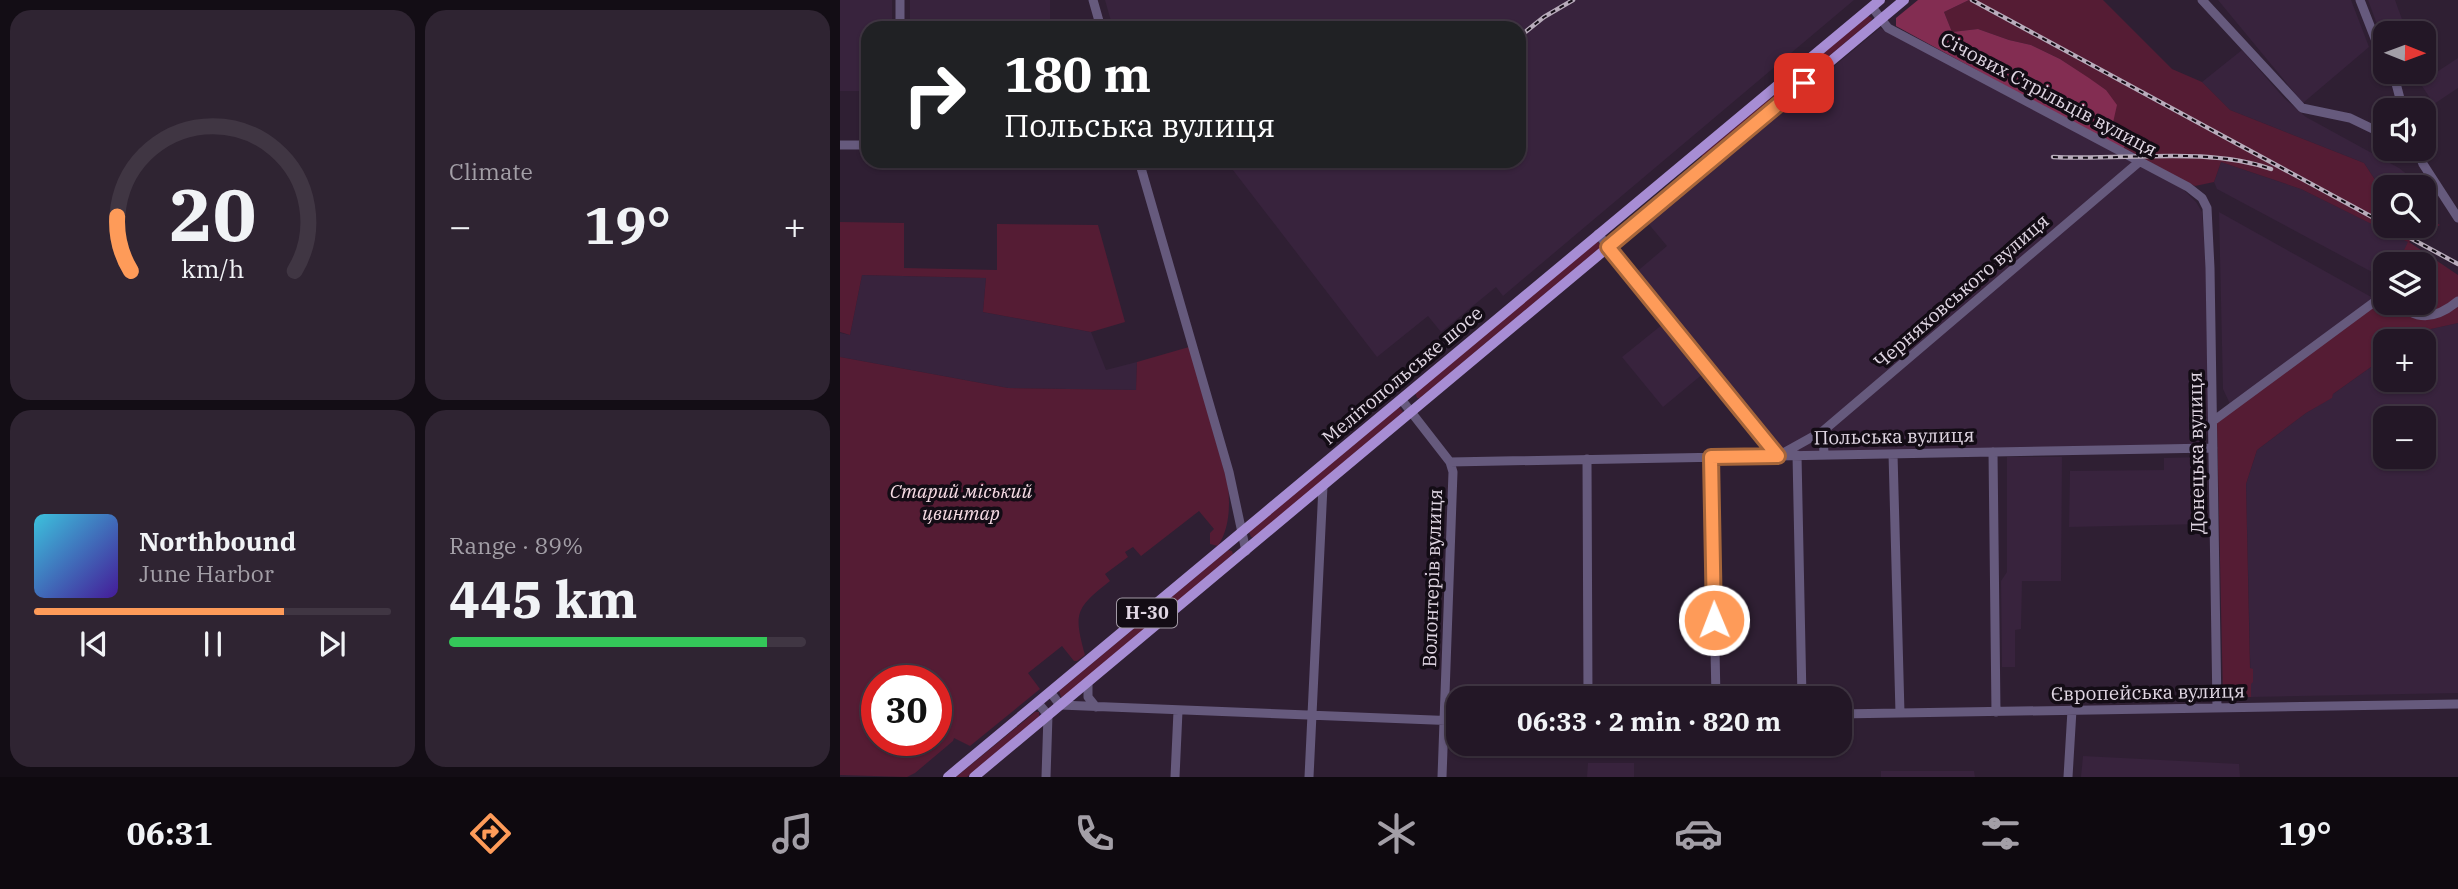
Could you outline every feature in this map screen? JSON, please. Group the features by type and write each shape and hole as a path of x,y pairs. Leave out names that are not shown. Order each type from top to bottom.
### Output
{"main road":[{"name":"Мелітопольське шосе","path":"974,777 1904,0"},
{"name":"Мелітопольське шосе","path":"948,777 1876,3"}],"street":[{"path":"900,0 900,21"},
{"path":"1093,0 1099,21"},
{"path":"2202,0 2302,108 2350,118 2373,129"},
{"path":"2360,0 2373,33"},
{"name":"Січових Стрільців вулиця","path":"1876,3 1888,28 2188,187 2202,198"},
{"path":"840,145 861,145"},
{"path":"2422,161 2458,218"},
{"name":"Черняховського вулиця","path":"1778,456 1824,431 2138,162"},
{"path":"1141,168 1229,472 1246,551"},
{"name":"Донецька вулиця","path":"2202,198 2207,208 2210,268 2217,708"},
{"path":"1598,234 1778,456"},
{"path":"2436,314 2458,301"},
{"path":"2213,421 2373,303"},
{"name":"Волонтерів вулиця","path":"1401,399 1450,462 1454,485 1442,777"},
{"path":"1824,431 1824,455"},
{"name":"Польська вулиця","path":"1450,462 2213,448"},
{"path":"1993,452 1996,712"},
{"path":"1893,454 1899,713"},
{"path":"1797,456 1802,686"},
{"path":"1711,457 1716,686"},
{"path":"1587,459 1588,686"},
{"path":"1309,777 1323,486"},
{"path":"1088,682 1088,697 1096,707"},
{"path":"1051,693 1060,705 1444,722"},
{"path":"1038,703 1048,715 1046,777"},
{"name":"Європейська вулиця","path":"1852,714 2458,705"},
{"path":"2068,777 2072,710"},
{"path":"1175,777 1178,711"}],"shaded area":[{"path":"840,0 892,0 892,21 861,21 861,91 840,91"},
{"path":"910,0 1050,0 1050,21 910,21"},
{"path":"1105,0 1854,0 1503,296 1496,287 1441,332 1428,316 1377,357 1231,168 1526,168 1526,21 1111,21"},
{"path":"1918,0 1969,0 1944,12 1952,32 1978,29 2031,45 2060,59 2106,90 2117,105 2112,127 2127,139 2123,150 1896,26 1896,18"},
{"path":"2218,0 2351,0 2369,47 2303,103"},
{"path":"2368,0 2395,0 2403,21 2376,21"},
{"path":"1880,28 2183,189 2196,202 2202,212 2206,269 2208,433 2204,441 2196,444 1779,453 1634,274 1667,246 1647,222"},
{"path":"2242,50 2284,98 2306,117 2373,154 2373,161 2386,161 2408,175 2373,177 2364,163 2230,110 2202,82"},
{"path":"2458,58 2458,88 2436,103 2436,98 2430,98 2421,84 2436,84 2436,72"},
{"path":"2221,162 2301,189 2373,224 2373,238 2401,238 2409,242 2404,252 2373,252 2373,273 2217,189 2214,182"},
{"path":"2219,212 2373,298 2230,404 2223,389"},
{"path":"862,275 986,278 983,312 1091,332 1106,370 1137,362 1136,390 1008,388 840,357 840,333 850,335"},
{"path":"2458,323 2458,693 2251,697 2246,484 2257,450 2373,366 2373,392 2436,392 2436,329 2431,329"},
{"path":"1663,324 1704,373 1663,407 1622,357"},
{"path":"2007,457 2062,457 2061,581 2022,581 2021,629 2015,630 2015,667 2002,667 2001,581 2007,572"},
{"path":"2203,457 2202,524 2069,527 2070,471 2164,470 2164,458"},
{"path":"2083,756 2239,764 2240,777 2081,777"},
{"path":"1588,763 1634,763 1634,777 1587,777"},
{"path":"1881,771 1974,771 1975,777 1881,777"}],"green space":[{"path":"1969,0 2103,0 2172,69 2202,82 2230,110 2364,163 2373,177 2373,225 2301,189 2221,162 2214,182 2195,186 2123,150 2112,127 2106,90 2060,59 2031,45 1978,29 1952,32 1944,12"},
{"path":"1868,16 1872,18 1871,21 1703,158 1701,154"},
{"path":"840,222 904,223 904,268 997,270 997,224 1098,225 1125,322 1091,332 983,312 986,278 862,275 850,335 840,332"},
{"path":"2400,238 2416,238 2409,242 2424,252 2403,252 2408,242"},
{"path":"1598,241 1601,247 1417,398 1415,392"},
{"path":"2436,260 2458,275 2458,323 2431,329 2373,329 2373,366 2333,394 2332,398 2306,413 2257,450 2246,484 2250,668 2253,669 2251,697 2223,698 2217,422 2373,298 2373,315 2436,315"},
{"name":"Старий міський цвинтар","path":"1189,347 1228,484 1228,516 1218,546 1210,544 1210,533 1214,529 1199,511 1141,556 1133,547 1125,552 1128,557 1105,574 1110,581 1090,598 1080,612 1079,629 1085,655 1074,661 1062,646 1028,673 1040,689 970,746 954,738 952,742 952,665 861,665 861,756 935,756 907,777 840,775 840,357 1008,388 1136,390 1137,362"},
{"path":"1399,407 1403,412 1254,538 1251,537 1249,532"},
{"path":"1228,550 1233,554 1061,697 1059,691"},
{"path":"1035,712 1039,712 1039,717 967,777 956,777"}],"railway":[{"path":"1526,31 1573,0"},
{"path":"1972,0 2373,217"},
{"path":"2053,157 2191,156 2246,162 2271,169"},
{"path":"2410,238 2458,264"}],"route":[{"path":"1714,620 1711,457 1778,456 1608,247 1804,83"}]}
